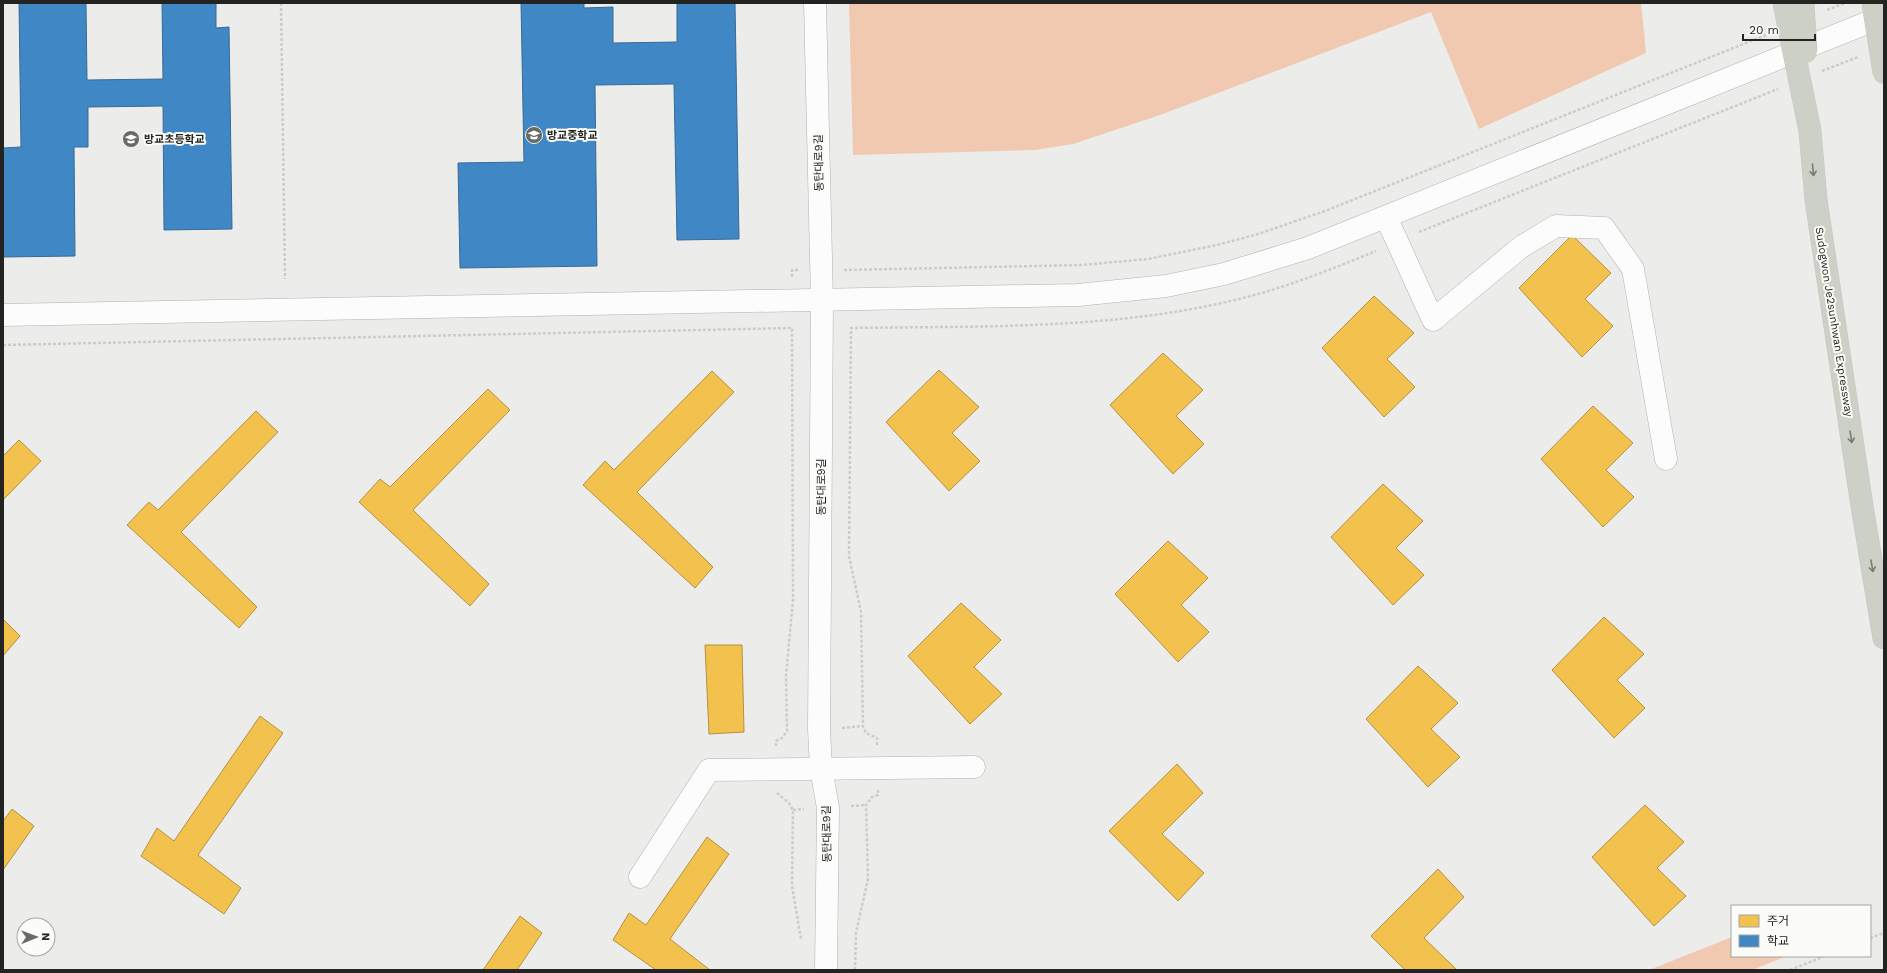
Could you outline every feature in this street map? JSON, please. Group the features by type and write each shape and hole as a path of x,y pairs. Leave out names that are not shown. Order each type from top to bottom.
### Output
{"highway":[{"path":"1784,3 1810,131"},
{"name":"Sudogwon Je2sunhwan Expressway","path":"1803,3 1810,131 1817,208 1862,506 1884,638"},
{"path":"1873,3 1884,74"}],"street":[{"name":"동탄대로9길","path":"815,3 822,300 819,729 821,768 828,808 826,970"},
{"path":"3,316 1078,295 1166,286 1224,274 1308,248 1884,16"},
{"path":"1386,217 1433,320 1521,247 1556,226 1604,228 1633,269 1666,459"},
{"path":"640,877 709,770 974,767"}],"path":[{"path":"281,3 285,279"},
{"path":"1823,12 1845,3"},
{"path":"851,270 1082,265 1148,259 1237,240 1325,211 1772,32"},
{"path":"1817,73 1862,55"},
{"path":"1418,233 1780,88"},
{"path":"877,738 866,733 864,726 861,612 849,556 851,328 1024,325 1087,322 1143,316 1240,299 1277,288 1377,250"},
{"path":"3,345 792,328 793,600 786,675 787,731 782,738 776,741"},
{"path":"777,795 783,796 790,803 793,810 792,886 802,940"},
{"path":"855,970 856,933 868,879 866,805 872,797 878,795"},
{"path":"1871,938 1884,933"},
{"path":"1790,970 1822,957"}],"shaded area":[{"path":"849,3 1641,3 1646,53 1479,129 1431,12 1160,115 1073,144 1035,150 853,155"},
{"path":"1731,937 1731,957 1784,957 1752,970 1649,970"}],"building: 주거":[{"path":"1572,235 1611,273 1585,299 1613,326 1582,357 1519,288"},
{"path":"1374,296 1414,333 1387,359 1415,387 1384,417 1322,348"},
{"path":"1163,353 1203,390 1176,416 1204,444 1173,474 1110,405"},
{"path":"939,370 979,407 952,433 980,461 949,491 886,422"},
{"path":"712,371 734,392 637,492 713,567 695,588 583,485 605,461 614,470"},
{"path":"488,389 510,410 413,510 489,584 470,606 359,502 380,479 390,487"},
{"path":"1593,406 1633,443 1606,470 1634,497 1603,527 1541,459"},
{"path":"256,411 278,432 181,532 257,607 239,628 127,525 149,502 158,510"},
{"path":"19,440 41,461 3,500 3,456"},
{"path":"1383,484 1423,521 1396,548 1424,575 1393,605 1331,537"},
{"path":"1168,541 1208,578 1181,605 1209,632 1178,662 1115,594"},
{"path":"961,603 1001,640 974,667 1002,694 970,724 908,656"},
{"path":"1604,617 1644,654 1617,680 1645,708 1614,738 1552,670"},
{"path":"3,619 20,636 3,656"},
{"path":"705,645 742,645 744,732 709,734"},
{"path":"1418,666 1458,703 1431,729 1460,757 1428,787 1366,719"},
{"path":"260,716 283,733 198,855 241,888 224,914 141,856 157,828 174,841"},
{"path":"1177,764 1203,793 1162,834 1204,873 1178,901 1109,831"},
{"path":"1645,805 1684,842 1657,868 1686,896 1654,926 1592,857"},
{"path":"12,809 34,826 3,870 3,821"},
{"path":"707,837 729,854 670,939 710,970 656,970 613,940 629,913 646,925"},
{"path":"1438,869 1464,897 1424,938 1457,970 1405,970 1371,936"},
{"path":"520,916 542,933 517,970 483,970"}],"building: 학교":[{"path":"19,3 86,3 87,80 163,79 162,3 216,3 216,28 229,27 232,229 164,230 163,106 88,107 88,147 74,147 75,256 3,257 3,148 21,147"},
{"path":"521,3 584,3 584,8 613,7 613,43 677,42 677,3 735,3 739,239 677,240 674,84 595,85 597,266 460,268 458,163 524,162"}],"place":[{"name":"방교중학교","path":"534,135"},
{"name":"방교초등학교","path":"131,139"}]}
